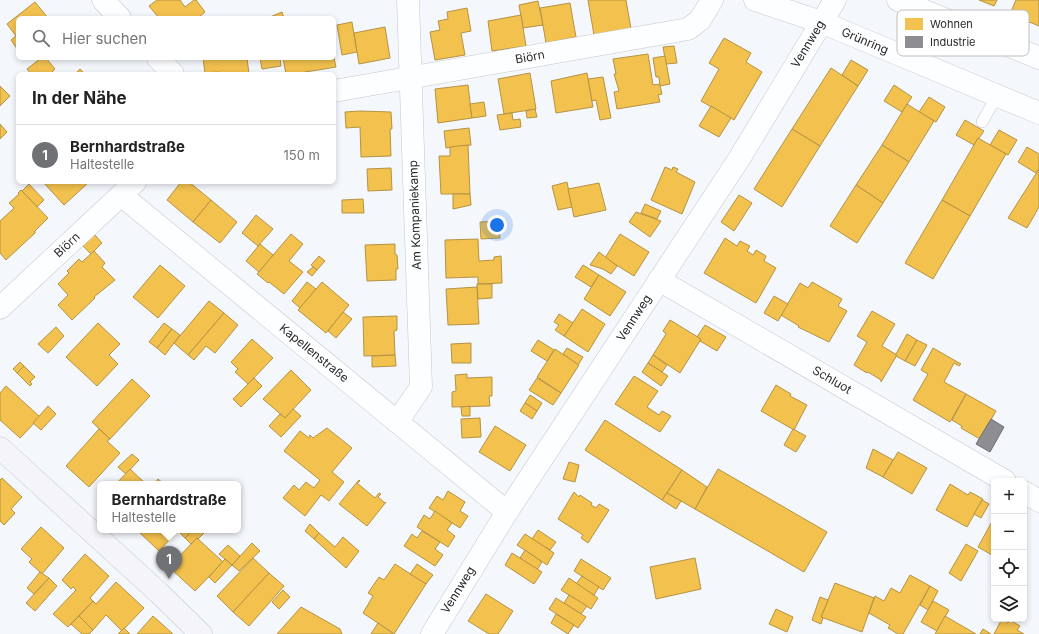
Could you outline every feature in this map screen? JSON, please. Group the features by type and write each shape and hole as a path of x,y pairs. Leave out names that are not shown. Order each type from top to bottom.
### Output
{"street":[{"path":"103,0 118,16"},
{"name":"Am Kompaniekamp","path":"397,422 421,386 408,0"},
{"name":"Biörn","path":"336,91 688,29 700,20 712,0"},
{"name":"Grünring","path":"756,0 821,22 897,54"},
{"name":"Vennweg","path":"432,634 507,512 739,159 835,0"},
{"path":"898,0 922,10"},
{"path":"1029,54 1039,58"},
{"name":"Grünring","path":"902,56 1039,113"},
{"path":"160,60 171,72"},
{"name":"Biörn","path":"0,308 128,188"},
{"name":"Kapellenstraße","path":"128,188 397,422 507,512"},
{"name":"Schluot","path":"659,280 1000,478"},
{"path":"0,448 158,592 201,634"},
{"path":"1027,494 1039,501"}],"lane":[{"path":"982,122 997,96"}],"building: Wohnen":[{"path":"157,0 180,0 185,7 196,0 205,12 200,16 157,16 149,6"},
{"path":"588,0 626,0 631,29 594,35"},
{"path":"979,0 997,0 994,6"},
{"path":"1016,0 1039,0 1039,26 1029,22 1029,10 1012,10"},
{"path":"538,1 543,25 523,28 519,5"},
{"path":"35,2 46,16 17,16"},
{"path":"570,3 576,37 546,43 540,8"},
{"path":"467,8 471,31 461,33 465,55 435,60 430,32 440,30 438,21 448,19 447,12"},
{"path":"282,12 283,16 272,16"},
{"path":"521,15 526,46 492,51 488,21"},
{"path":"16,17 16,36 7,24"},
{"path":"352,22 357,52 342,55 337,25"},
{"path":"385,27 390,58 359,64 354,33"},
{"path":"16,36 16,47 11,40"},
{"path":"724,38 751,53 746,62 762,72 734,120 701,101 719,69 709,63"},
{"path":"674,46 677,63 666,64 663,47"},
{"path":"648,54 653,85 660,84 662,94 658,95 660,102 617,109 614,92 619,91 614,74 616,74 613,59"},
{"path":"665,56 670,84 660,86 659,77 656,77 653,58"},
{"path":"38,60 48,60 55,69 52,72 29,72 27,69"},
{"path":"203,60 247,60 249,72 205,72"},
{"path":"260,60 280,60 281,66 262,69"},
{"path":"283,60 334,60 336,67 305,72 286,72"},
{"path":"851,60 868,70 858,86 842,75"},
{"path":"831,68 858,86 820,146 792,129"},
{"path":"530,73 536,109 504,114 498,79"},
{"path":"587,73 593,107 556,113 551,81"},
{"path":"603,77 611,118 600,120 596,100 592,101 588,79"},
{"path":"468,85 472,118 438,123 435,89"},
{"path":"894,85 912,97 902,112 884,101"},
{"path":"0,86 10,96 0,106"},
{"path":"929,97 945,107 936,122 919,112"},
{"path":"484,102 486,116 472,118 470,104"},
{"path":"907,104 934,121 909,162 882,145"},
{"path":"711,106 731,118 719,137 699,126"},
{"path":"535,109 537,117 527,118 526,111"},
{"path":"345,112 391,112 391,156 361,157 360,127 346,128"},
{"path":"512,113 513,120 520,119 521,127 500,130 497,115"},
{"path":"965,120 984,131 974,145 956,135"},
{"path":"0,124 7,132 0,139"},
{"path":"469,128 471,145 446,148 444,131"},
{"path":"792,129 820,146 782,207 754,189"},
{"path":"999,130 1017,140 1008,155 990,145"},
{"path":"978,138 1006,154 970,216 942,200"},
{"path":"468,145 470,194 441,194 439,156 450,156 450,147"},
{"path":"882,145 909,162 883,203 856,185"},
{"path":"1027,147 1039,154 1039,169 1036,173 1018,162"},
{"path":"665,167 672,170 673,167 678,169 676,172 695,182 682,214 651,200"},
{"path":"391,168 392,190 368,191 367,169"},
{"path":"1039,169 1039,207 1027,228 1008,218"},
{"path":"567,182 572,207 558,210 552,186"},
{"path":"599,183 606,210 574,217 568,189"},
{"path":"29,184 44,200 37,207 22,191"},
{"path":"45,184 87,184 64,205"},
{"path":"179,184 191,184 211,200 193,222 167,200"},
{"path":"856,185 883,203 857,243 830,226"},
{"path":"21,190 48,218 35,231 35,233 6,260 0,253 0,221 14,208 9,203 19,194 18,193"},
{"path":"453,194 470,194 471,205 453,209"},
{"path":"739,195 752,203 734,231 721,222"},
{"path":"363,199 364,213 342,213 342,200"},
{"path":"211,200 237,222 220,243 193,222"},
{"path":"942,200 970,216 933,279 905,263"},
{"path":"645,204 661,211 657,219 641,213"},
{"path":"636,212 661,221 650,237 629,222"},
{"path":"256,215 273,229 258,246 242,233"},
{"path":"499,221 500,238 481,239 480,222"},
{"path":"94,234 102,243 91,254 82,245"},
{"path":"291,234 303,244 289,261 303,272 284,294 257,274"},
{"path":"620,234 649,252 634,276 605,258"},
{"path":"725,238 737,246 740,241 750,246 747,251 753,255 756,250 766,256 764,261 776,268 756,303 704,273"},
{"path":"478,239 479,261 494,260 494,257 501,256 502,283 478,284 478,277 446,278 445,240"},
{"path":"260,244 273,255 259,272 246,261"},
{"path":"395,244 398,269 396,269 396,280 367,281 365,245"},
{"path":"94,251 105,263 102,267 115,280 94,297 95,298 72,320 58,305 68,295 58,284 69,273 67,271 79,259 82,262"},
{"path":"599,252 617,266 611,274 603,269 590,265"},
{"path":"319,256 325,261 317,270 311,265"},
{"path":"160,265 185,286 158,318 133,297"},
{"path":"583,265 599,275 591,287 575,277"},
{"path":"313,267 317,270 312,276 307,272"},
{"path":"599,275 626,292 610,316 584,299"},
{"path":"307,282 316,289 300,308 292,301"},
{"path":"322,282 349,305 326,333 298,310"},
{"path":"812,282 842,299 838,306 847,311 829,342 798,327 799,326 781,315 800,283 808,288"},
{"path":"477,284 492,284 492,298 478,299"},
{"path":"477,287 479,324 448,325 446,289"},
{"path":"774,296 788,304 778,321 764,313"},
{"path":"209,301 224,313 188,355 174,343"},
{"path":"582,309 605,324 588,352 564,336"},
{"path":"872,311 895,324 882,346 897,355 881,382 881,380 854,365 867,342 857,336"},
{"path":"343,312 352,319 336,338 328,331"},
{"path":"224,313 238,325 215,353 206,346 194,360 188,355"},
{"path":"559,314 573,323 564,336 555,330 559,325 554,322"},
{"path":"397,316 397,330 394,331 395,355 364,356 363,317"},
{"path":"670,320 701,339 680,373 653,355 666,334 663,331"},
{"path":"98,323 120,344 109,355 118,364 97,386 66,357"},
{"path":"164,323 172,329 157,348 149,342"},
{"path":"705,325 726,337 717,351 700,341 701,339 697,337"},
{"path":"56,327 64,336 48,353 38,344"},
{"path":"172,329 180,335 165,355 157,348"},
{"path":"907,334 917,340 905,361 896,356 896,354"},
{"path":"252,339 273,358 248,384 235,372 238,369 231,362"},
{"path":"538,340 554,350 547,361 531,351"},
{"path":"917,340 927,345 915,366 905,361"},
{"path":"471,343 471,363 452,363 451,344"},
{"path":"567,348 583,357 578,365 563,354"},
{"path":"933,348 961,364 959,366 954,363 944,382 966,394 950,422 913,400 928,374 921,370"},
{"path":"555,349 579,365 561,393 537,377"},
{"path":"395,355 396,366 372,367 372,356"},
{"path":"653,355 667,365 662,372 648,363"},
{"path":"20,362 24,366 17,373 13,369"},
{"path":"648,363 668,376 661,386 642,372"},
{"path":"24,366 35,377 30,382 32,384 30,386 17,373"},
{"path":"291,370 311,390 285,418 263,399"},
{"path":"467,374 467,378 492,377 492,396 489,396 490,406 452,407 452,392 456,391 455,375"},
{"path":"634,376 658,391 647,407 659,415 662,411 671,416 660,432 615,404"},
{"path":"254,378 262,386 241,407 233,399"},
{"path":"537,378 561,393 553,405 529,390"},
{"path":"132,379 150,396 110,439 92,422"},
{"path":"776,385 791,394 790,396 807,405 794,430 761,411"},
{"path":"6,386 40,417 20,438 0,420 0,393"},
{"path":"966,394 996,411 980,439 961,428 962,426 952,420"},
{"path":"530,395 542,403 537,411 525,403"},
{"path":"525,403 537,411 532,419 520,411"},
{"path":"48,406 56,414 41,430 33,423"},
{"path":"470,406 470,416 462,416 461,407"},
{"path":"293,409 301,416 281,437 269,426 280,414 285,418"},
{"path":"480,418 481,437 462,438 461,419"},
{"path":"605,420 682,470 662,500 585,450"},
{"path":"495,426 526,445 510,471 479,452"},
{"path":"327,428 352,448 332,472 344,482 329,501 321,495 305,516 283,498 294,485 299,490 306,482 314,488 320,480 284,451 300,431 309,438 310,435 313,438"},
{"path":"99,429 110,439 107,441 120,453 89,487 66,466"},
{"path":"793,429 806,436 796,452 784,445"},
{"path":"873,449 893,460 883,477 866,468"},
{"path":"898,452 927,468 912,494 883,477"},
{"path":"132,454 139,460 126,474 118,467"},
{"path":"569,462 579,465 575,482 563,479"},
{"path":"130,469 143,481 119,481"},
{"path":"718,469 827,532 804,572 695,509"},
{"path":"682,470 707,487 695,509 667,493"},
{"path":"2,478 22,497 11,509 15,513 4,525 0,521 0,480"},
{"path":"359,480 360,481 357,483 375,498 379,493 381,494 378,497 385,503 386,502 367,526 339,504"},
{"path":"950,484 968,495 970,492 983,499 967,527 936,510"},
{"path":"448,491 465,502 460,511 468,516 460,528 429,508 437,496 443,500"},
{"path":"574,492 579,497 580,495 592,503 591,505 596,508 599,504 609,510 588,543 581,538 583,535 558,519"},
{"path":"667,493 681,501 676,509 662,500"},
{"path":"982,500 989,504 981,518 974,514"},
{"path":"435,511 452,523 447,530 455,536 448,547 417,527 424,515 430,519"},
{"path":"991,523 991,554 978,547"},
{"path":"310,524 319,533 314,539 305,531"},
{"path":"41,527 64,548 42,574 29,562 32,559 21,549"},
{"path":"538,530 556,542 550,550 532,539"},
{"path":"422,531 440,542 435,549 443,555 435,566 404,546 412,534 417,538"},
{"path":"140,533 176,533 159,551"},
{"path":"180,533 190,533 185,538"},
{"path":"190,533 204,533 191,544 185,538"},
{"path":"319,533 335,547 343,537 359,551 346,568 314,539"},
{"path":"525,534 554,553 547,565 517,545"},
{"path":"197,538 223,562 195,591 169,567"},
{"path":"252,543 260,551 239,571 232,565"},
{"path":"966,544 978,551 961,581 949,573"},
{"path":"228,545 240,556 232,565 219,554"},
{"path":"525,550 542,562 537,570 520,558"},
{"path":"512,553 542,572 534,584 505,565"},
{"path":"85,554 109,576 90,598 93,601 68,627 53,614 76,590 73,587 71,589 62,580"},
{"path":"253,558 269,573 233,612 217,596"},
{"path":"695,558 701,589 656,599 650,567"},
{"path":"225,559 232,565 215,583 209,577"},
{"path":"581,559 611,578 603,590 574,571"},
{"path":"395,564 426,584 394,634 363,613 373,596 368,593 379,577 384,580"},
{"path":"417,564 433,575 426,584 410,574"},
{"path":"40,572 49,578 34,594 27,588"},
{"path":"269,573 284,586 249,626 233,612"},
{"path":"910,575 930,586 903,634 898,634 888,628 890,625 869,613 875,596 884,601 891,588 900,593"},
{"path":"582,576 599,587 594,595 576,584"},
{"path":"49,578 57,586 35,611 26,603"},
{"path":"569,578 598,598 591,609 561,590"},
{"path":"116,582 144,608 122,631 106,615 93,630 79,616 93,601 96,604"},
{"path":"835,583 874,598 862,632 821,617"},
{"path":"930,586 938,591 928,610 920,605"},
{"path":"283,590 290,597 279,609 272,602"},
{"path":"486,594 513,611 498,634 489,634 468,621"},
{"path":"569,595 587,606 581,614 564,603"},
{"path":"820,597 828,600 821,617 823,618 821,624 812,620"},
{"path":"556,598 586,617 578,628 549,609"},
{"path":"933,601 949,610 937,631 921,622"},
{"path":"301,607 340,629 342,634 277,634"},
{"path":"776,609 793,617 787,632 769,624"},
{"path":"556,614 574,625 568,634 551,623"},
{"path":"79,616 93,630 89,634 82,634 71,624"},
{"path":"153,616 173,634 137,634"},
{"path":"945,616 976,634 935,634"},
{"path":"1000,622 1013,622 1020,626 1017,630 1024,634 994,634"},
{"path":"378,623 394,634 371,634"},
{"path":"124,628 130,634 118,634"},
{"path":"983,629 991,634 980,634"}],"building: Industrie":[{"path":"991,419 1004,427 990,452 976,444"}],"place":[{"name":"Bernhardstraße","path":"169,579"}]}
